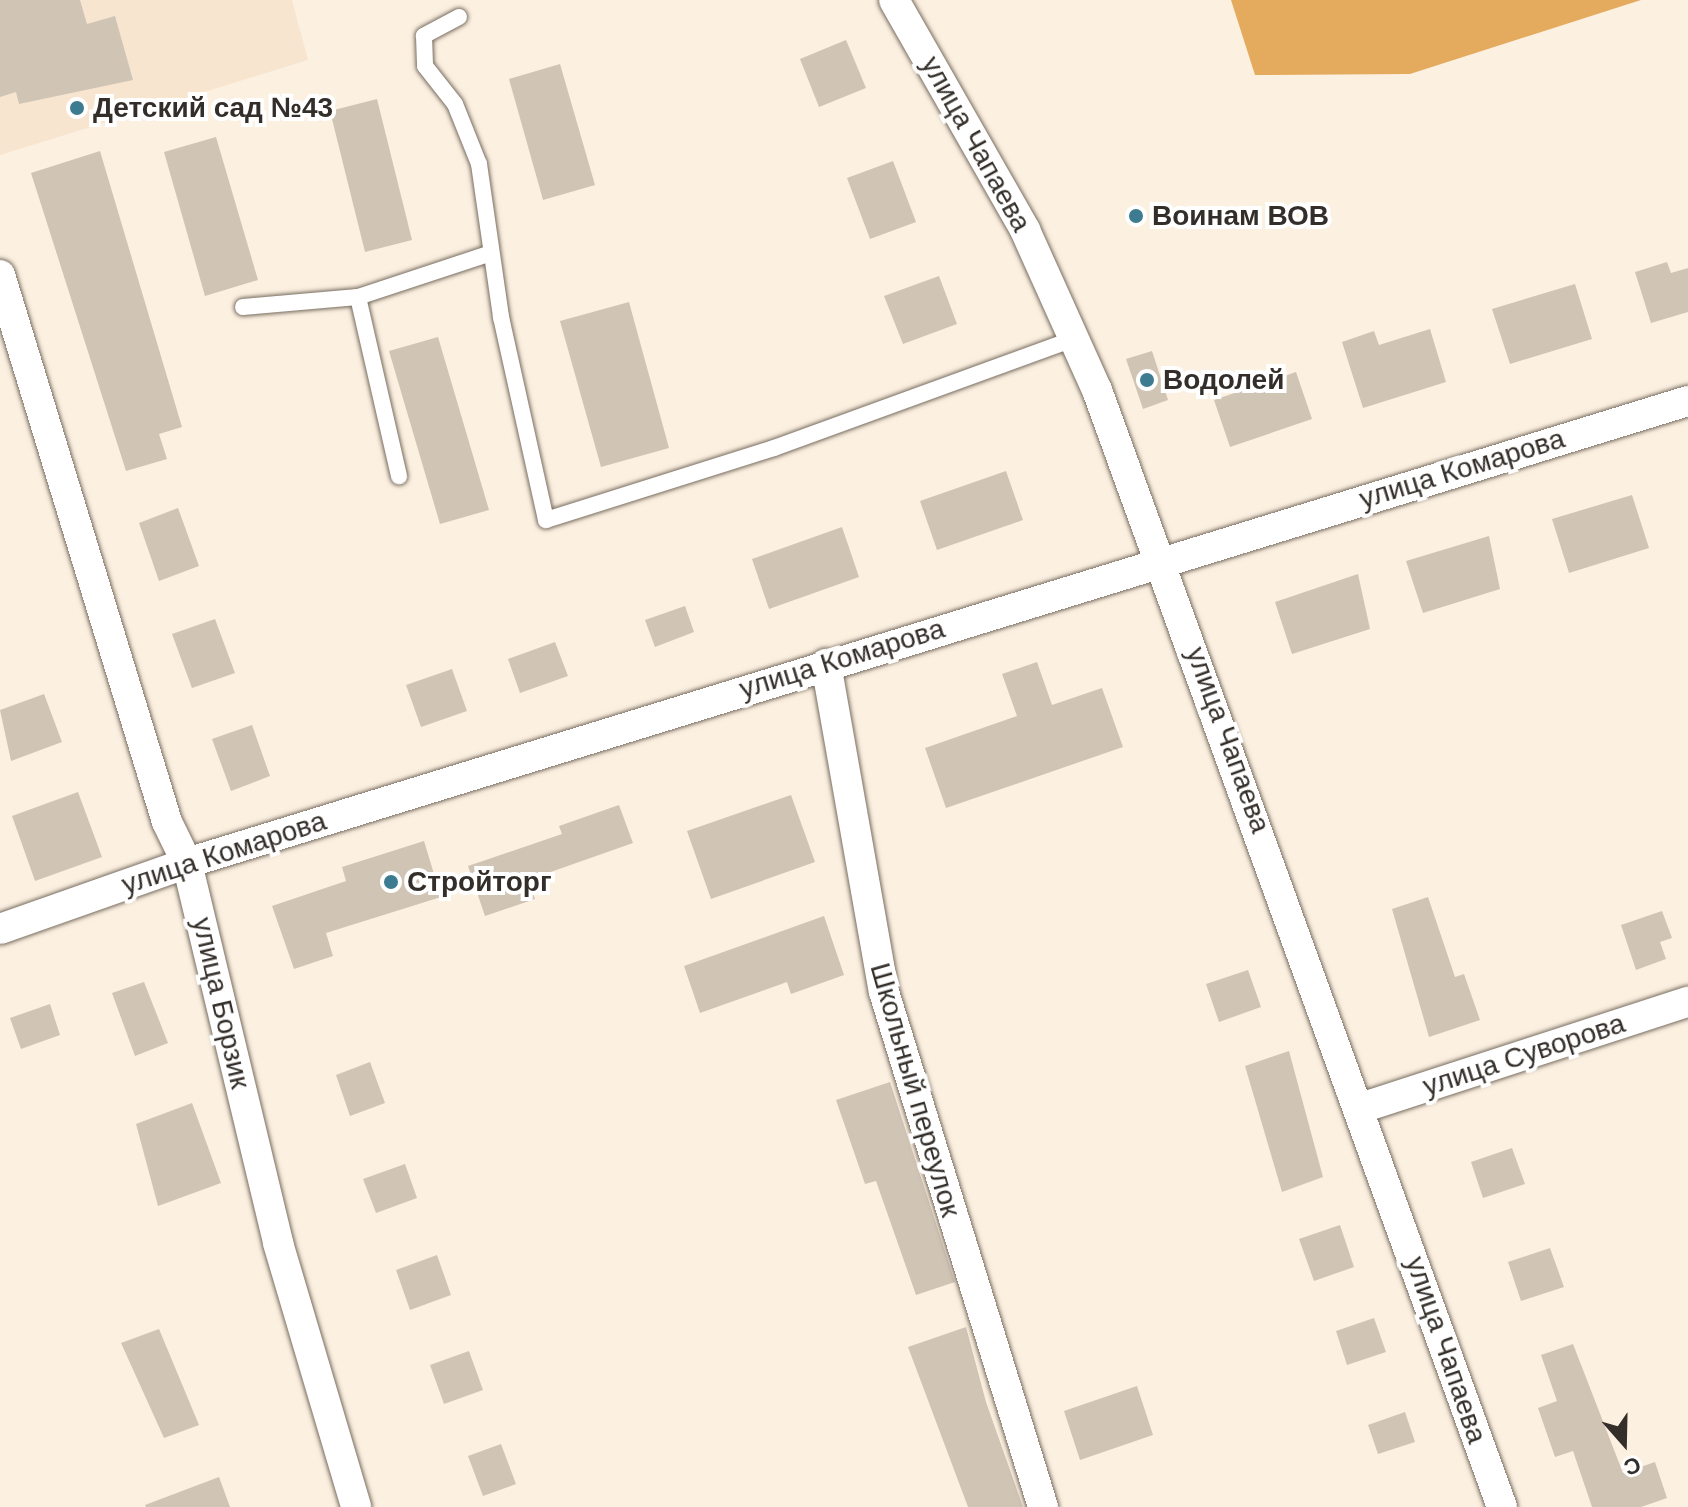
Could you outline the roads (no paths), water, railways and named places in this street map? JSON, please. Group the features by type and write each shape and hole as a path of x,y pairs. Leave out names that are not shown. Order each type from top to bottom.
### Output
{"street":[{"name":"улица Чапаева","path":"894,0 1025,230 1163,559 1502,1507"},
{"name":"улица Борзик","path":"0,275 167,822 187,863 282,1257 356,1507"},
{"name":"улица Комарова","path":"0,929 187,863 1163,559 1688,401"},
{"name":"Школьный переулок","path":"826,664 884,992 1043,1507"},
{"name":"улица Суворова","path":"1361,1108 1688,1002"}],"lane":[{"path":"459,17 424,36 425,66 455,104 479,164 491,253 546,520 1073,339"},
{"path":"243,307 358,297 491,253"},
{"path":"358,297 399,476"}],"place":[{"name":"Детский сад №43","path":"77,108"},
{"name":"Воинам ВОВ","path":"1136,216"},
{"name":"Водолей","path":"1147,380"},
{"name":"Стройторг","path":"391,882"}]}
